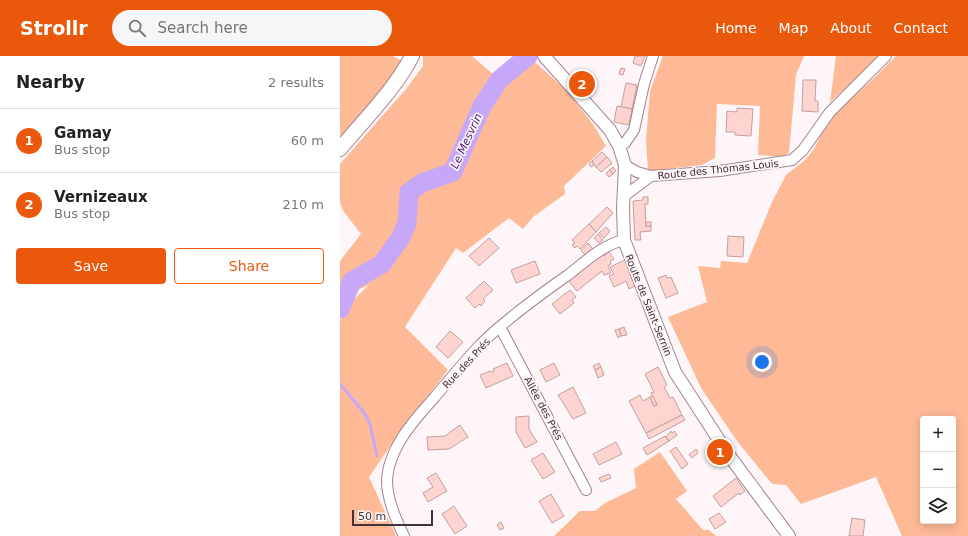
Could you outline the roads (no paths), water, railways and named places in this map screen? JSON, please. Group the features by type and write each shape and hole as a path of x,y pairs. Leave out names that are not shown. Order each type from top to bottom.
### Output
{"main road":[{"path":"340,149 391,87 407,66 412,56"}],"street":[{"path":"619,146 625,143 634,130 644,84 653,56"},
{"name":"Route des Thomas Louis","path":"625,165 637,172 651,176 720,171 792,160 803,150 830,112 886,56"},
{"name":"Route de Saint-Sernin","path":"548,59 610,130 619,146 625,165 623,197 624,240 675,372 728,454 790,536"},
{"path":"623,197 651,176"},
{"name":"Rue des Prés","path":"404,536 390,500 387,480 392,460 403,436 459,368 500,327 610,244 624,240"},
{"name":"Allée des Prés","path":"500,327 586,490"}],"waterway":[{"name":"Le Mesvrin","path":"340,309 352,281 382,264 401,237 407,223 409,192 422,183 453,172 481,108 499,80 528,56"},
{"path":"340,384 365,414 370,424 377,456"}],"place":[{"name":"Vernizeaux","path":"582,84"},
{"name":"Gamay","path":"720,452"}]}
